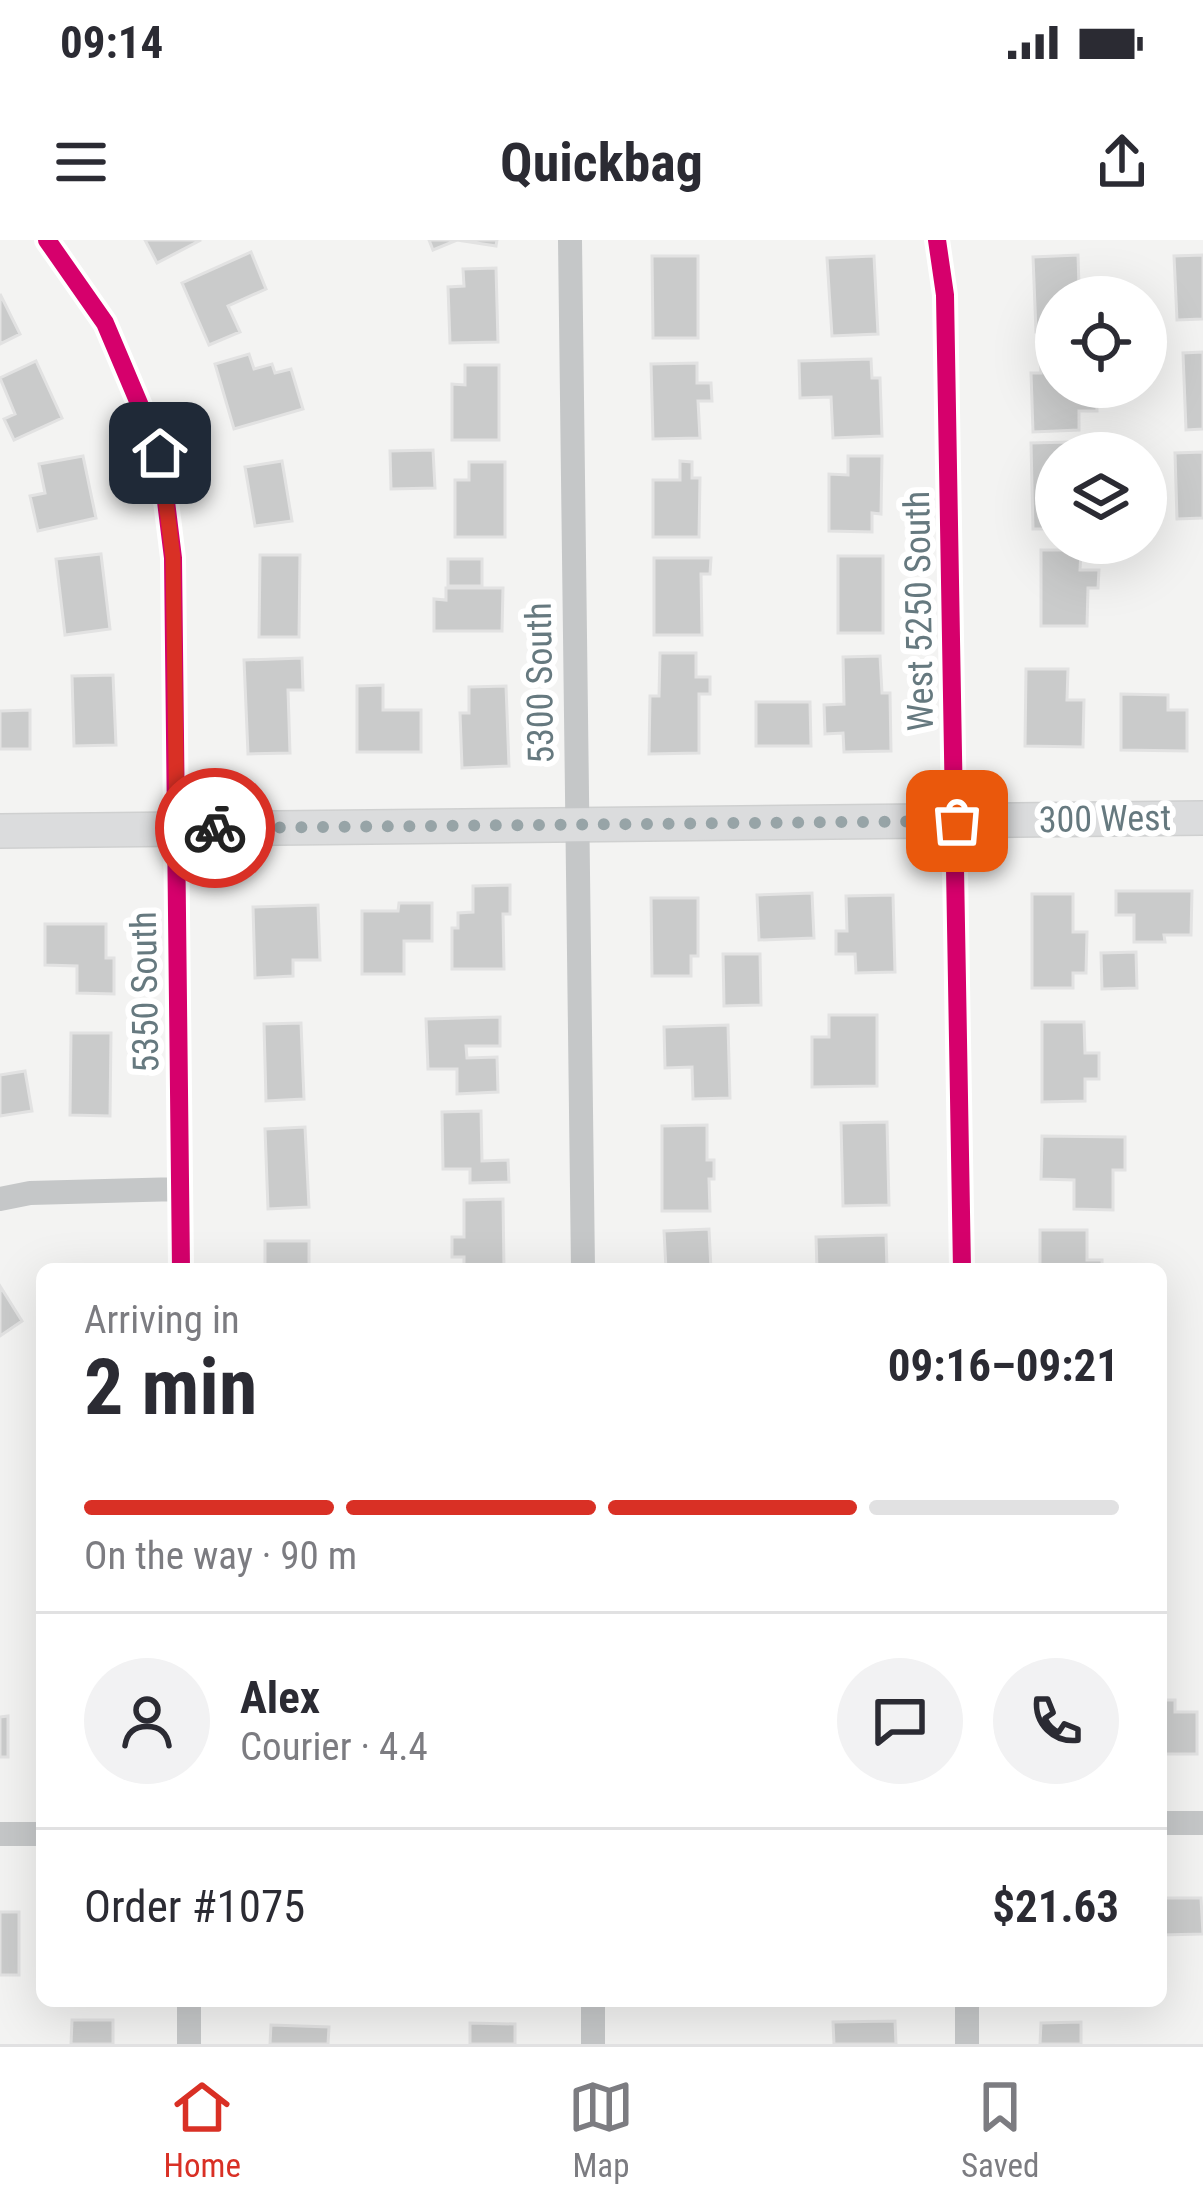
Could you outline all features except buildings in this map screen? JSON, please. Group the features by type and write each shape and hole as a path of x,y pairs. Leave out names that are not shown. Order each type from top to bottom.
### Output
{"main road":[{"name":"300 West","path":"0,831 1203,818"}],"street":[{"name":"5350 South","path":"47,240 105,322 160,453 173,558 181,1263"},
{"name":"5300 South","path":"570,240 583,1263"},
{"name":"West 5250 South","path":"937,240 945,295 962,1263"},
{"path":"0,1199 30,1193 180,1189"},
{"path":"1167,1823 1203,1823"},
{"path":"0,1834 36,1834"},
{"path":"189,2007 189,2044"},
{"path":"592,2007 593,2044"},
{"path":"967,2007 967,2044"}],"cycle path":[{"path":"47,240 105,323 160,453 173,558 181,1263"},
{"path":"937,240 945,295 962,1263"}],"way so far":[{"path":"215,828 957,821"}],"route":[{"path":"160,453 173,558 177,829 215,828"}]}
